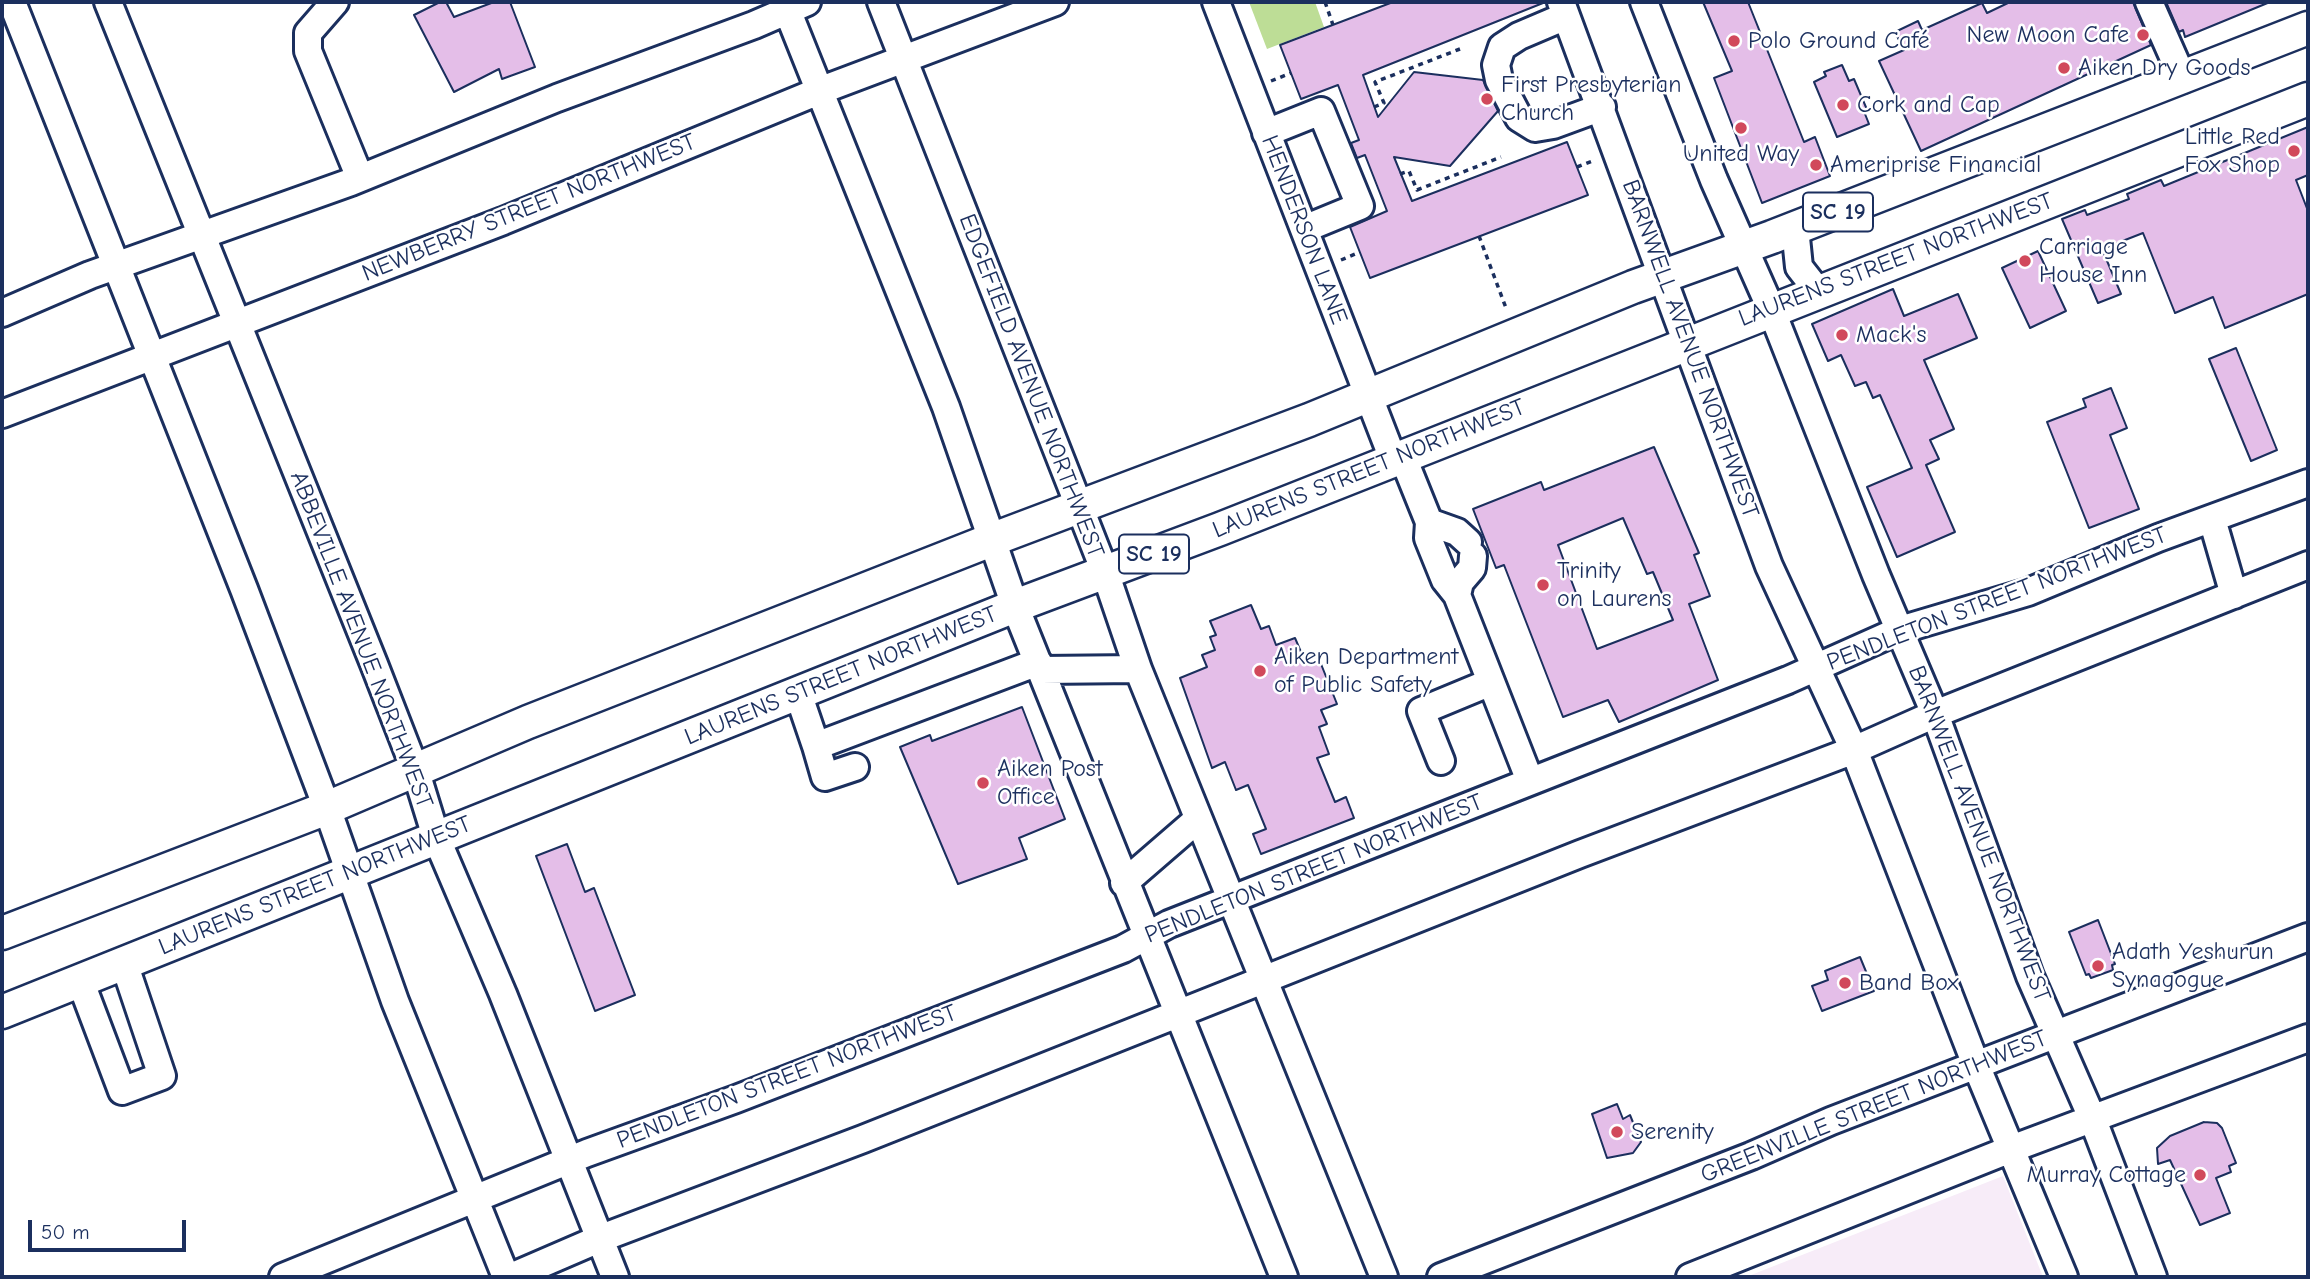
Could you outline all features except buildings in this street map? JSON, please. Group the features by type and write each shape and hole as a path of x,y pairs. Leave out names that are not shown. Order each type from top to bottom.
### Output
{"main road":[{"name":"SC 19","path":"2,933 416,772 528,722 1368,395 1663,277 2183,79 2306,36"},
{"name":"LAURENS STREET NORTHWEST","path":"2,1012 1015,606 2308,99"}],"street":[{"path":"12,2 327,807 395,1001 474,1200 509,1277 1854,750 1935,714 2308,565"},
{"name":"ABBEVILLE AVENUE NORTHWEST","path":"108,2 416,772 436,837 503,995 615,1277"},
{"path":"335,2 309,33 308,51 360,178"},
{"name":"EDGEFIELD AVENUE NORTHWEST","path":"881,2 1105,572 1138,669 1384,1277"},
{"name":"NEWBERRY STREET NORTHWEST","path":"2,414 503,221 819,91 1055,2"},
{"name":"HENDERSON LANE","path":"1216,2 1368,395 1429,522 1428,538 1445,580 1457,595 1530,781"},
{"name":"BARNWELL AVENUE NORTHWEST","path":"1644,2 1935,714 2030,976 2093,1120 2153,1277"},
{"path":"2149,2 2183,79"},
{"path":"2,313 116,266 360,178 793,4 819,91 946,407 1015,606 1284,1277"},
{"path":"1564,9 1502,47 1496,65 1499,80 1519,118 1535,128 1553,125 1602,107"},
{"name":"BARNWELL AVENUE NORTHWEST","path":"1564,9 1769,566 1854,750 1976,1065 2064,1277"},
{"path":"1266,133 1321,111 1360,205 1304,229"},
{"path":"1795,228 1799,267 1818,290"},
{"name":"PENDLETON STREET NORTHWEST","path":"283,1277 568,1161 1123,949 1232,898 1411,831 1900,631 2028,592 2308,483"},
{"path":"2211,519 2234,595"},
{"path":"1429,522 1457,532 1470,549 1472,568 1460,582 1457,595"},
{"path":"816,746 1040,666 1138,669"},
{"path":"1441,761 1421,711 1491,682"},
{"path":"797,693 825,777 855,767"},
{"path":"1125,883 1198,819"},
{"name":"GREENVILLE STREET NORTHWEST","path":"1441,1277 2057,1033 2308,937"},
{"path":"80,980 122,1091 162,1076 124,962"},
{"path":"1690,1277 2011,1149 2308,1038"}],"path":[{"path":"1325,2 1333,25"},
{"path":"1374,107 1384,103 1375,82 1460,49"},
{"path":"1271,81 1291,73"},
{"path":"1401,174 1409,171 1416,190 1501,157"},
{"path":"1577,167 1597,159"},
{"path":"1479,236 1506,308"},
{"path":"1341,260 1360,252"}],"shaded area":[{"path":"2003,1176 2043,1277 1746,1277"}],"green space":[{"path":"1249,2 1315,2 1324,27 1267,49"}],"place":[{"name":"New Moon Cafe","path":"2143,35"},
{"name":"Polo Ground Café","path":"1734,41"},
{"name":"Aiken Dry Goods","path":"2064,68"},
{"name":"First Presbyterian Church","path":"1487,99"},
{"name":"Cork and Cap","path":"1843,105"},
{"name":"United Way","path":"1741,128"},
{"name":"Little Red Fox Shop","path":"2294,151"},
{"name":"Ameriprise Financial","path":"1816,165"},
{"name":"Carriage House Inn","path":"2025,261"},
{"name":"Mack's","path":"1842,335"},
{"name":"Trinity on Laurens","path":"1543,585"},
{"name":"Aiken Department of Public Safety","path":"1260,671"},
{"name":"Aiken Post Office","path":"983,783"},
{"name":"Adath Yeshurun Synagogue","path":"2098,966"},
{"name":"Band Box","path":"1845,983"},
{"name":"Serenity","path":"1617,1132"},
{"name":"Murray Cottage","path":"2200,1175"}]}
